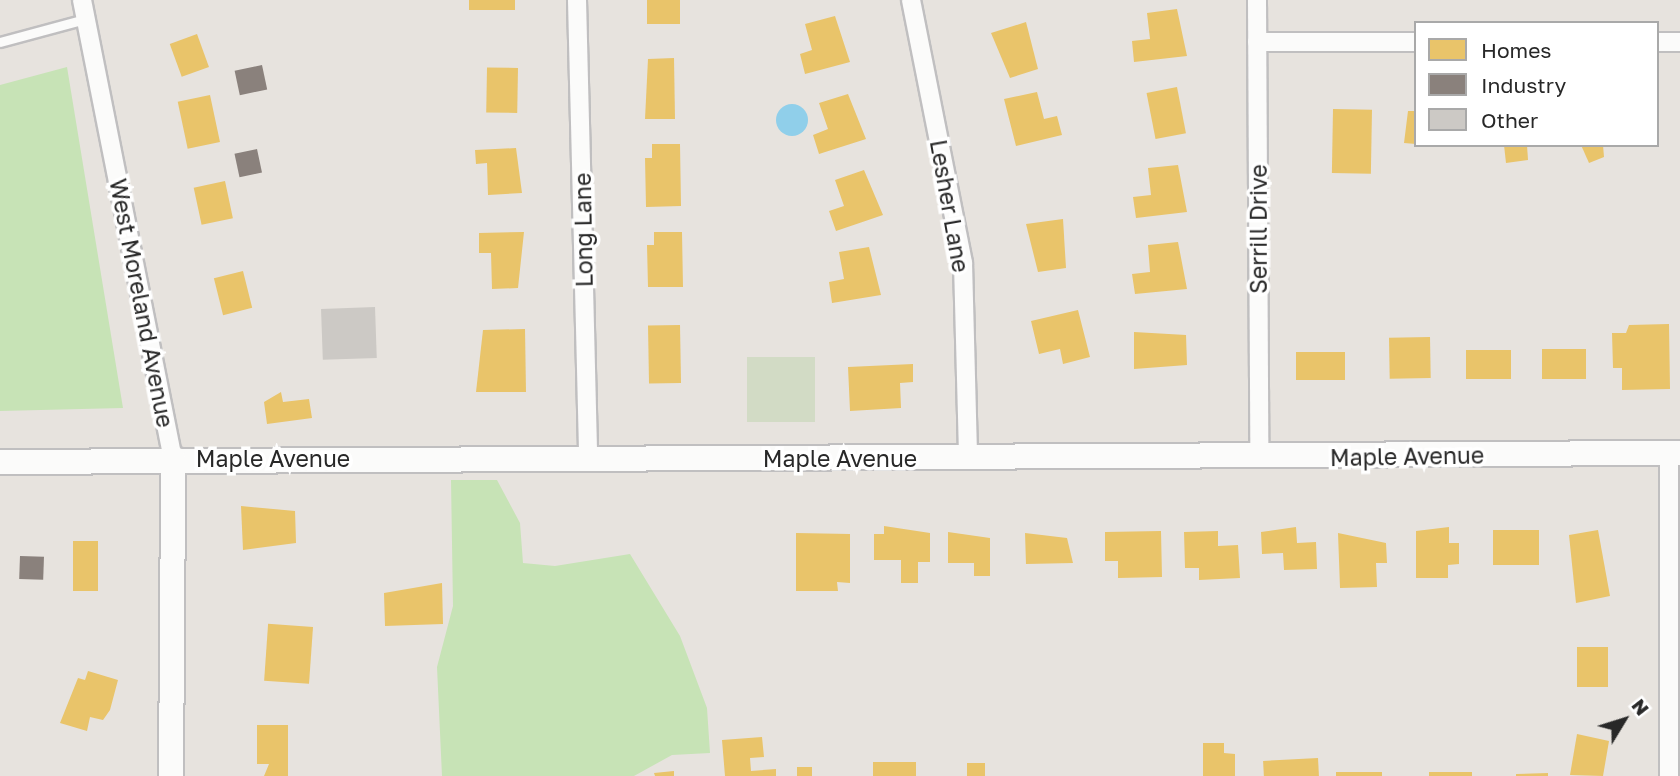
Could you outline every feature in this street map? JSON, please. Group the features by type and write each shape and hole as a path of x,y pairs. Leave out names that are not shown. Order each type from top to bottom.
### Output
{"street":[{"name":"West Moreland Avenue","path":"82,0 173,458 171,776"},
{"name":"Long Lane","path":"577,0 588,459"},
{"name":"Lesher Lane","path":"911,0 963,263 968,457"},
{"name":"Serrill Drive","path":"1257,0 1259,458"},
{"path":"1257,42 1414,42"},
{"path":"1659,42 1680,42"},
{"name":"Maple Avenue","path":"0,462 173,458 1259,458 1674,453"},
{"path":"1669,776 1674,453"}],"lane":[{"path":"0,42 85,19"}],"green space":[{"path":"67,67 123,408 0,411 0,85"},
{"path":"747,357 815,357 815,422 747,422"},
{"path":"451,480 497,480 520,523 523,563 555,566 630,554 680,636 707,708 710,753 672,755 634,776 442,776 437,667 453,606"}],"water":[{"path":"792,104 803,109 808,120 803,131 792,136 781,131 776,120 781,109"}],"building: Homes":[{"path":"469,0 515,0 515,10 469,10"},
{"path":"647,0 680,0 680,24 647,24"},
{"path":"1177,9 1187,56 1134,62 1132,41 1150,39 1147,13"},
{"path":"835,16 850,62 805,74 800,54 812,50 805,24"},
{"path":"1026,22 1038,69 1010,78 991,33"},
{"path":"197,34 209,67 182,77 170,44"},
{"path":"674,58 675,119 645,119 648,59"},
{"path":"487,67 518,68 517,113 486,112"},
{"path":"1177,87 1186,133 1156,139 1147,93"},
{"path":"1037,92 1044,119 1057,116 1062,135 1016,146 1004,99"},
{"path":"848,94 866,139 819,154 813,135 828,129 819,103"},
{"path":"210,95 220,142 188,149 178,102"},
{"path":"1333,109 1372,110 1371,174 1332,173"},
{"path":"1408,111 1414,111 1414,144 1404,143"},
{"path":"652,144 680,144 681,206 646,207 645,158 652,158"},
{"path":"1504,147 1527,147 1528,160 1506,163"},
{"path":"1582,147 1603,147 1604,157 1589,163"},
{"path":"516,148 522,193 488,195 487,163 476,164 475,150"},
{"path":"1178,165 1187,212 1136,218 1133,197 1151,195 1148,168"},
{"path":"864,170 883,215 836,231 829,211 844,206 835,180"},
{"path":"225,181 233,218 202,225 194,188"},
{"path":"1063,219 1066,268 1038,272 1026,224"},
{"path":"524,232 518,288 492,289 491,253 479,253 479,233"},
{"path":"654,232 682,232 683,287 648,287 647,245 654,245"},
{"path":"1178,242 1187,289 1135,294 1132,274 1150,272 1148,245"},
{"path":"869,247 881,295 832,303 829,282 844,279 839,252"},
{"path":"243,271 252,308 223,315 214,278"},
{"path":"1078,310 1090,357 1063,364 1060,349 1039,354 1031,321"},
{"path":"1669,324 1670,389 1622,390 1622,368 1613,368 1612,333 1626,333 1629,325"},
{"path":"680,325 681,383 649,384 648,326"},
{"path":"525,329 526,392 476,392 483,330"},
{"path":"1134,332 1186,335 1187,365 1134,369"},
{"path":"1430,337 1431,378 1390,379 1389,338"},
{"path":"1542,349 1586,349 1586,379 1542,379"},
{"path":"1466,350 1511,350 1511,379 1466,379"},
{"path":"1296,352 1345,352 1345,380 1296,380"},
{"path":"913,364 913,382 900,383 901,408 850,411 848,367"},
{"path":"281,392 283,402 309,399 312,418 267,424 264,402"},
{"path":"241,506 295,511 296,543 243,550"},
{"path":"884,526 930,533 930,562 918,562 918,583 901,583 901,560 874,560 874,534 884,534"},
{"path":"1296,527 1297,543 1316,542 1317,569 1284,570 1283,553 1262,554 1261,532"},
{"path":"1449,527 1449,543 1459,543 1459,564 1448,565 1448,578 1416,578 1416,531"},
{"path":"1493,530 1539,530 1539,565 1493,565"},
{"path":"1598,530 1610,596 1576,603 1569,535"},
{"path":"1161,531 1162,577 1118,578 1118,561 1105,561 1105,532"},
{"path":"1218,531 1218,546 1238,545 1240,578 1199,580 1199,568 1185,568 1184,532"},
{"path":"948,532 990,538 990,576 974,576 974,563 948,563"},
{"path":"796,533 850,534 850,583 837,582 838,591 796,591"},
{"path":"1025,533 1067,538 1073,563 1026,564"},
{"path":"1338,533 1386,543 1387,563 1376,563 1377,587 1340,588"},
{"path":"73,541 98,541 98,591 73,591"},
{"path":"442,583 443,624 385,626 384,593"},
{"path":"268,624 313,627 309,684 264,681"},
{"path":"1577,647 1608,647 1608,687 1577,687"},
{"path":"88,671 118,680 110,710 103,720 90,717 87,731 60,723 78,678 85,680"},
{"path":"257,725 288,725 288,776 264,776 269,764 257,764"},
{"path":"1577,734 1609,741 1603,776 1570,775"},
{"path":"762,737 764,757 750,758 751,771 776,769 776,776 725,776 722,740"},
{"path":"1203,743 1224,743 1224,753 1235,754 1235,776 1203,776"},
{"path":"1318,758 1319,776 1264,776 1263,761"},
{"path":"873,762 916,762 916,776 873,776"},
{"path":"967,763 985,763 985,776 967,776"},
{"path":"797,767 812,767 812,776 797,776"},
{"path":"674,771 674,776 655,776 654,773"},
{"path":"1336,772 1382,772 1382,776 1336,776"},
{"path":"1429,772 1472,772 1472,776 1429,776"},
{"path":"1548,773 1548,776 1516,776 1516,774"}],"building: Industry":[{"path":"262,65 267,89 240,95 235,71"},
{"path":"257,149 262,172 239,177 235,154"},
{"path":"20,556 44,557 43,580 19,579"}],"building: Other":[{"path":"375,307 377,358 323,360 321,309"}]}
